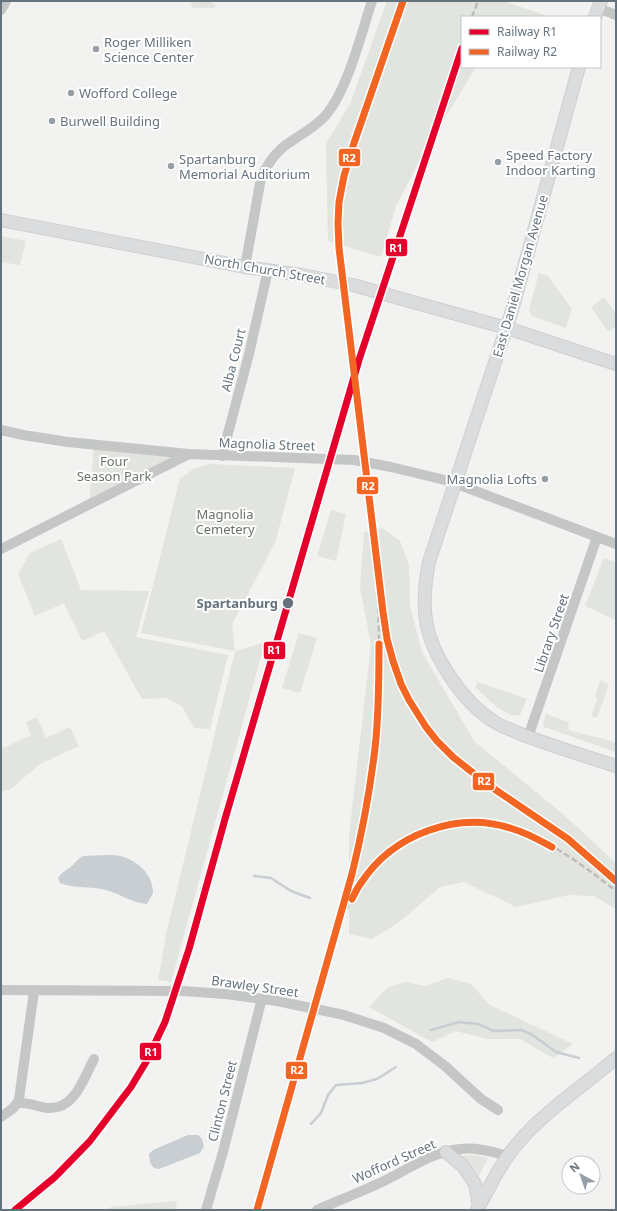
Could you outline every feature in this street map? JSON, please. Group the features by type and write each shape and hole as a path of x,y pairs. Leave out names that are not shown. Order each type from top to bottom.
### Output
{"main road":[{"name":"East Daniel Morgan Avenue","path":"579,68 507,328 429,562 424,591 426,621 438,654 448,675 471,703 494,722 528,737 616,766"},
{"name":"North Church Street","path":"1,220 353,285 507,328 616,364"},
{"path":"478,1209 508,1156 531,1130 559,1103 616,1058"},
{"path":"446,1152 463,1166 475,1184 478,1209"}],"street":[{"path":"1,10 6,1"},
{"path":"245,266 261,178 266,167 282,148 316,125 332,108 345,81 372,1"},
{"path":"598,9 616,14"},
{"name":"Alba Court","path":"222,456 268,270"},
{"name":"Magnolia Street","path":"1,430 68,442 189,454 361,461 391,466 455,483 616,544"},
{"path":"1,549 189,454"},
{"name":"Library Street","path":"528,737 597,536"},
{"name":"Brawley Street","path":"1,990 182,991 226,994 262,998 358,1018 397,1033 416,1044 431,1055 481,1099 498,1110"},
{"path":"18,1103 34,991"},
{"name":"Clinton Street","path":"206,1210 223,1152 262,998"},
{"path":"1,1117 18,1103 29,1102 49,1108 68,1103 74,1096 94,1059"},
{"name":"Wofford Street","path":"318,1210 384,1181 434,1155 460,1149 472,1149 508,1156"}],"green space":[{"path":"194,1 210,1 216,6 214,8 194,8 190,5"},
{"path":"387,1 503,1 548,16 461,16 461,68 475,68 422,156 396,206 381,257 328,241 326,143 350,104"},
{"path":"1,236 26,241 20,265 1,262"},
{"path":"539,273 548,276 572,309 566,328 532,316 529,310"},
{"path":"604,297 616,314 616,326 608,332 591,307"},
{"name":"Four Season Park","path":"94,445 189,454 89,506"},
{"name":"Magnolia Cemetery","path":"209,464 295,468 275,543 232,624 235,651 141,633 180,478 194,469"},
{"path":"331,510 346,514 336,561 317,556"},
{"path":"382,528 400,541 409,565 410,606 422,652 474,741 564,815 616,863 616,909 594,896 569,895 516,907 464,882 440,887 398,923 372,939 349,934 349,835 371,645 360,587 364,532"},
{"path":"61,539 81,590 149,591 136,637 228,655 210,729 194,728 182,706 167,698 142,699 104,631 82,641 64,603 35,616 18,574 30,553"},
{"path":"604,558 616,562 616,620 585,606"},
{"path":"299,633 317,638 300,693 282,688"},
{"path":"265,642 171,982 158,980 167,930 235,651"},
{"path":"600,680 609,684 597,718 591,716 598,698 595,697"},
{"path":"478,682 527,699 520,715 508,714 496,706 475,687"},
{"path":"546,714 568,722 569,730 616,743 616,752 544,727 543,723"},
{"path":"37,717 46,738 70,727 79,746 40,764 11,789 1,792 1,745 4,748 31,735 26,722"},
{"path":"448,978 471,984 490,1005 573,1044 553,1058 520,1039 487,1039 456,1031 432,1042 369,1007 388,987 406,982 425,986"},
{"path":"475,1155 488,1158 479,1176 469,1162 462,1156"},
{"path":"176,1201 177,1210 107,1210 111,1207"}],"shaded area":[{"path":"116,855 138,864 147,874 152,886 153,893 147,904 136,902 106,890 71,886 60,883 58,878 60,875 83,856"},
{"path":"188,1135 198,1135 202,1139 204,1146 200,1153 159,1169 154,1168 150,1163 149,1154 153,1150"}],"waterway":[{"path":"254,876 271,878 291,891 310,898"},
{"path":"431,1030 459,1022 478,1024 494,1031 521,1030 531,1034 556,1052 579,1058"},
{"path":"311,1124 321,1113 328,1095 336,1085 362,1083 377,1079 396,1067"}],"railway":[{"path":"339,248 339,202 344,176 403,1"},
{"path":"472,16 478,1"},
{"path":"15,1210 55,1177 90,1141 131,1087 146,1062 165,1022 189,949 225,819 359,360 461,51"},
{"path":"374,545 378,572"},
{"path":"257,1210 352,874 371,780 377,726 379,681 377,568"},
{"path":"383,612 389,647 399,681 409,702 425,726 442,746 481,779 568,839 616,881"},
{"path":"346,910 358,887 373,867 392,850 414,837 437,828 461,823 487,823 512,828 526,833 567,855 616,891"}],"rail line":[{"name":"R2","path":"403,1 344,176 339,202 338,223 339,248 387,639 401,684 426,727 437,741 453,757 487,784 568,839 616,881"},
{"name":"R1","path":"15,1210 55,1177 90,1141 131,1087 146,1062 165,1022 189,949 225,819 359,360 461,51"},
{"name":"R2","path":"257,1210 352,874 359,843 371,780 376,735 379,644"},
{"name":"R2","path":"352,899 374,866 391,851 409,839 428,830 449,825 471,823 492,824 513,829 552,847"}],"place":[{"name":"Roger Milliken Science Center","path":"96,49"},
{"name":"Wofford College","path":"71,93"},
{"name":"Burwell Building","path":"52,121"},
{"name":"Speed Factory Indoor Karting","path":"498,162"},
{"name":"Spartanburg Memorial Auditorium","path":"171,166"},
{"name":"Magnolia Lofts","path":"545,479"},
{"name":"Spartanburg","path":"288,603"}]}
